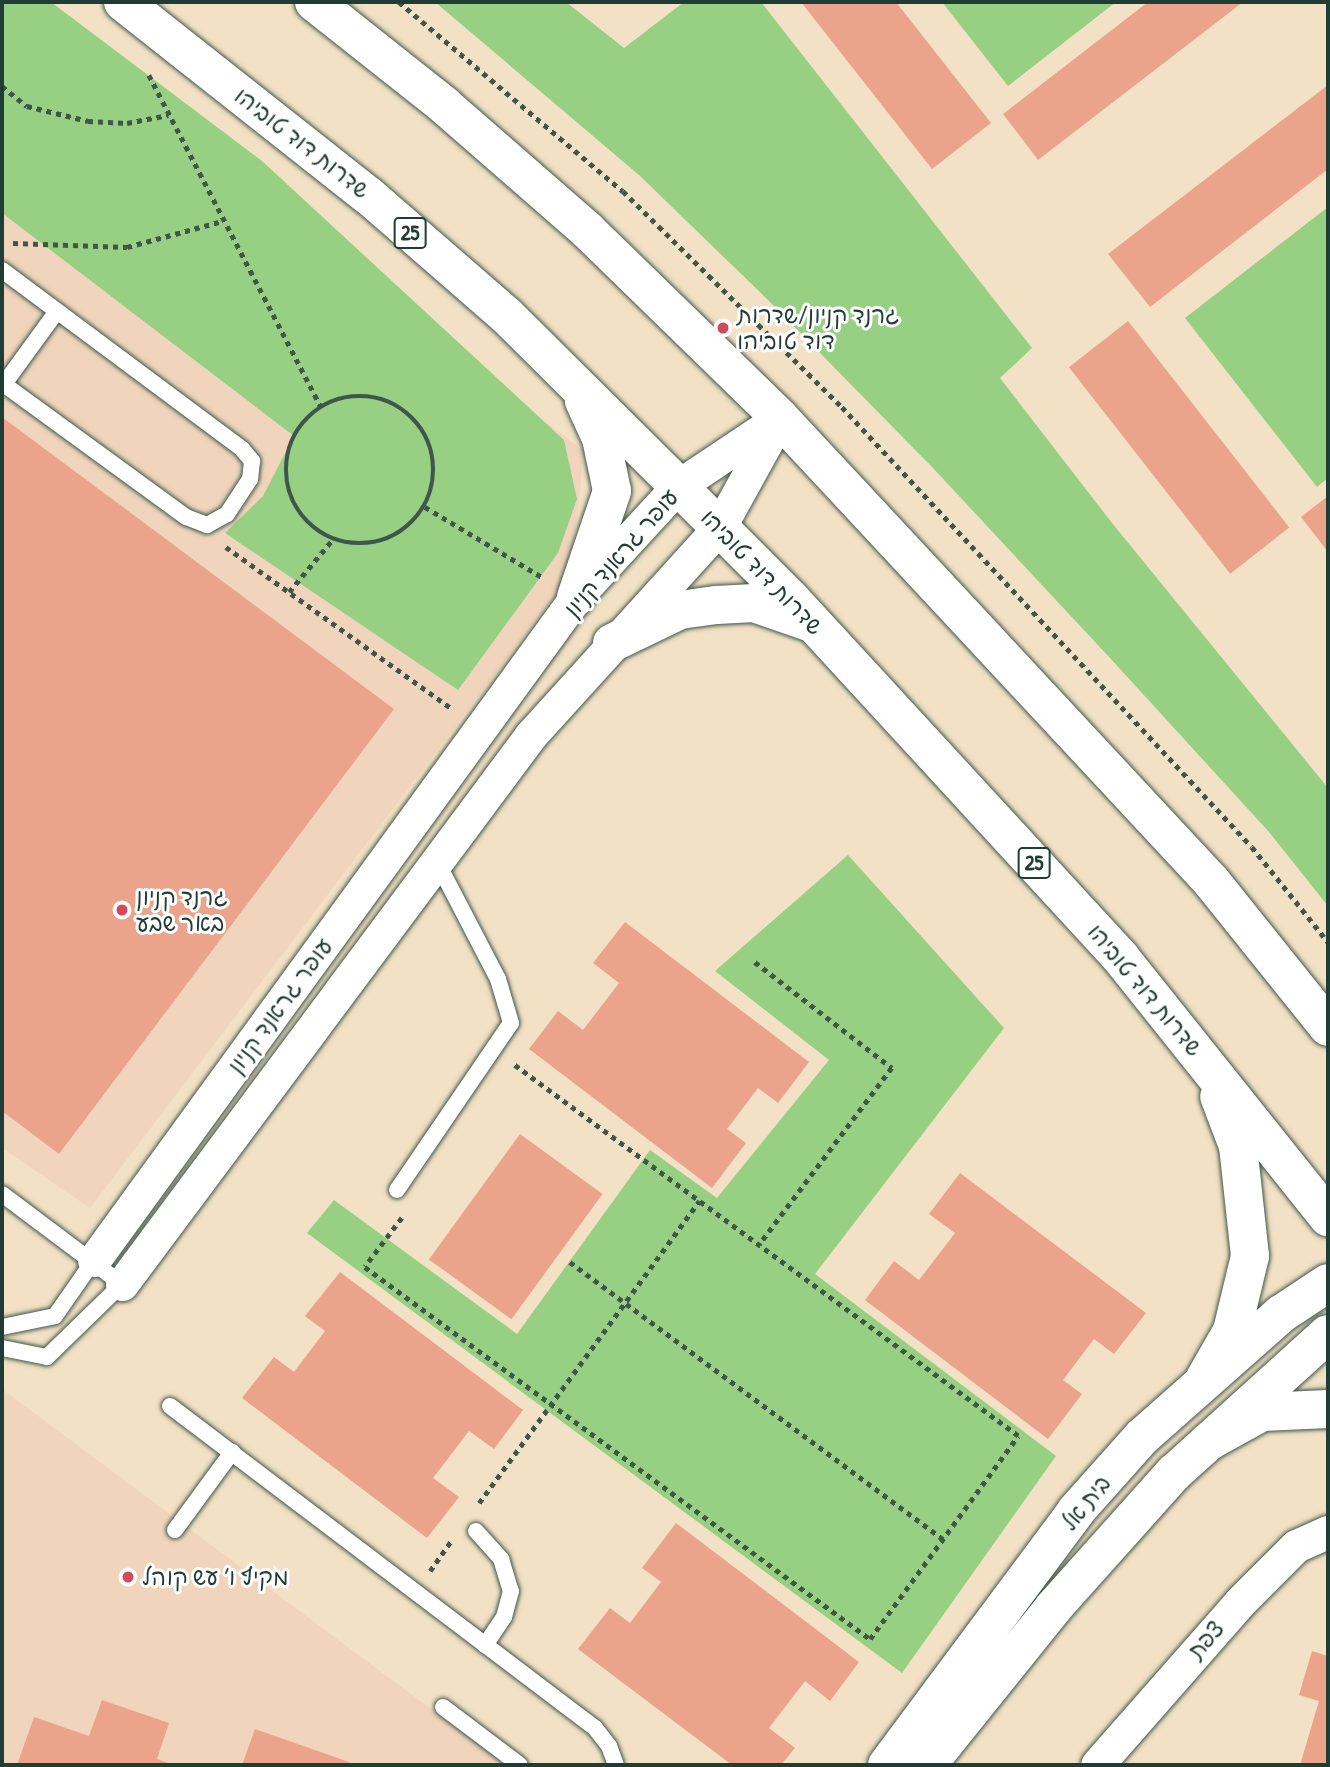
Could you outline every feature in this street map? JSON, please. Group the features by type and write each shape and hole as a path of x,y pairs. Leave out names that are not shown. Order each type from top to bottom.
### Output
{"main road":[{"name":"שדרות דוד טוביהו","path":"123,2 369,197 575,383 678,486 813,623 1121,958 1328,1217"},
{"path":"314,2 445,106 587,230 780,418 1211,881 1328,1027"},
{"path":"575,383 601,438 612,491 576,597"},
{"path":"612,643 680,610 717,605 754,603 813,623"},
{"path":"1204,1380 1232,1331 1250,1256 1238,1146 1208,1065"},
{"name":"בית אל","path":"887,1765 1076,1511 1142,1437 1281,1314 1328,1283"},
{"name":"בית אל","path":"927,1765 1054,1607 1208,1442 1328,1334"},
{"path":"1208,1442 1262,1412 1328,1409"}],"street":[{"name":"עופר גראנד קניון","path":"94,1260 576,597 678,486 780,418"},
{"name":"עופר גראנד קניון","path":"122,1284 531,735 719,528 780,418"},
{"name":"צפת","path":"1097,1765 1240,1602 1296,1546 1328,1532"}],"lane":[{"path":"2,270 57,311 252,461 250,479 228,514 207,525 186,517 3,383 57,311"},
{"path":"397,1190 511,1023 498,979 437,862"},
{"path":"2,1194 94,1260 122,1284 47,1357 2,1348"},
{"path":"2,1327 55,1316 94,1260"},
{"path":"170,1406 595,1728 609,1746 616,1765"},
{"path":"175,1530 232,1452"},
{"path":"476,1531 501,1559 511,1591 504,1617 485,1645"},
{"path":"443,1707 520,1765"}],"path":[{"path":"399,2 624,191 833,398 1252,846 1328,942"},
{"path":"145,65 168,116 321,407"},
{"path":"2,86 27,106 88,121 127,123 168,116"},
{"path":"2,242 127,247 223,220"},
{"path":"371,396 395,405 416,421 433,456 434,483 425,507 408,526 384,540 359,544 333,539 311,526 296,508 287,484 286,457 295,433 321,407 345,397 371,396"},
{"path":"425,507 576,597"},
{"path":"186,517 481,730"},
{"path":"289,592 333,539"},
{"path":"755,962 892,1068 759,1245"},
{"path":"407,1211 365,1267 870,1639 1018,1436 517,1067 509,1078"},
{"path":"471,1514 699,1201"},
{"path":"570,1262 943,1539"},
{"path":"415,1592 455,1536"}],"shaded area":[{"path":"2,13 584,451 571,574 90,1208 2,1148"},
{"name":"מקיף ו׳ עש קוהל","path":"2,1389 506,1765 2,1765"}],"green space":[{"path":"2,2 51,2 262,161 564,440 577,499 558,553 458,690 225,533 263,496 294,436 2,213"},
{"path":"435,2 566,2 624,48 684,2 761,2 1032,348 1000,378 1112,523 1328,788 1328,906 1269,832 1110,658 932,467 768,300 639,175"},
{"path":"942,2 1116,2 1008,86"},
{"path":"1328,207 1328,478 1317,487 1185,318"},
{"path":"848,855 1004,1028 815,1274 1056,1456 902,1673 307,1233 334,1200 517,1334 650,1150 717,1198 829,1060 715,971"}],"building":[{"path":"801,2 896,2 991,123 932,169"},
{"path":"1148,2 1243,2 1038,160 1003,114"},
{"path":"1328,85 1328,169 1150,307 1108,254"},
{"path":"1128,321 1289,527 1230,574 1069,367"},
{"name":"גרנד קניון באר שבע","path":"2,417 394,709 59,1154 2,1111"},
{"path":"1328,496 1328,552 1301,517"},
{"path":"625,922 809,1062 778,1103 758,1088 727,1129 746,1143 712,1188 529,1049 558,1011 583,1030 619,983 593,963"},
{"path":"520,1134 603,1194 511,1319 429,1259"},
{"path":"960,1173 1146,1313 1114,1354 1094,1339 1063,1380 1082,1394 1048,1439 865,1300 894,1261 919,1280 955,1233 929,1214"},
{"path":"340,1272 523,1410 494,1449 469,1431 433,1478 459,1497 427,1538 242,1398 274,1357 294,1372 325,1331 305,1316"},
{"path":"676,1523 859,1662 830,1701 805,1681 769,1728 795,1748 781,1765 732,1765 578,1649 610,1608 630,1623 661,1582 642,1568"},
{"path":"1312,1651 1328,1656 1328,1765 1300,1765 1319,1701 1299,1695"},
{"path":"102,1700 169,1723 157,1759 174,1765 17,1765 34,1717 89,1736"},
{"path":"255,1729 349,1762 348,1765 242,1765"}],"place":[{"name":"גרנד קניון/שדרות דוד טוביהו","path":"723,328"},
{"name":"גרנד קניון באר שבע","path":"122,910"},
{"name":"מקיף ו׳ עש קוהל","path":"128,1577"}]}
